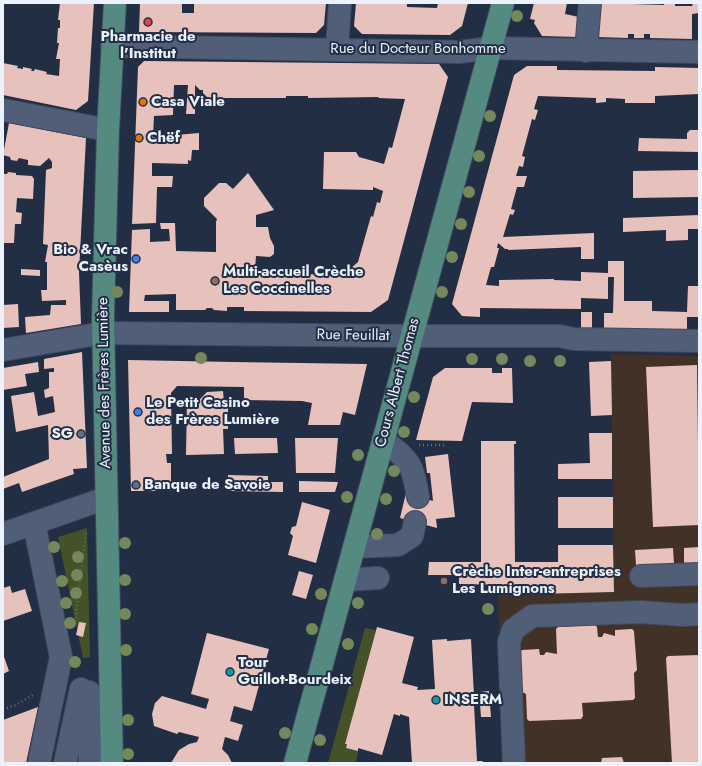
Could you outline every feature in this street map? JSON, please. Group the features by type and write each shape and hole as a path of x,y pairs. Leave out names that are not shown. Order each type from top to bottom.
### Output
{"main road":[{"name":"Avenue des Frères Lumière","path":"112,763 103,333 108,130 114,3"},
{"name":"Cours Albert Thomas","path":"295,763 503,3"}],"street":[{"path":"337,49 340,3"},
{"path":"586,51 590,3"},
{"name":"Rue du Docteur Bonhomme","path":"112,46 459,52 491,48 699,52"},
{"path":"3,110 108,130"},
{"name":"Rue Feuillat","path":"3,350 103,333 559,336 574,339 699,341"},
{"path":"383,440 405,458 413,469 418,497"},
{"path":"3,534 106,498"},
{"path":"354,547 398,545 412,536 415,522"},
{"path":"34,523 61,657 39,763"},
{"path":"641,576 699,574"},
{"path":"345,580 378,578"},
{"path":"514,763 509,642 513,630 532,616 640,612 683,615 699,614"},
{"path":"66,756 85,689 90,740 90,763"},
{"path":"66,756 90,740"}],"path":[{"path":"416,445 446,445"},
{"path":"58,639 73,636 87,528"},
{"path":"3,709 16,705 41,690 54,692"}],"shaded area":[{"path":"611,354 699,356 699,763 504,763 498,595 614,592"}],"green space":[{"path":"87,528 90,657 83,658 58,537"},
{"path":"365,628 376,630 345,744 347,744 346,748 358,751 356,763 328,763"}],"building":[{"path":"60,3 94,3 88,101 76,110 3,95 3,63 18,66 17,68 23,69 23,67 32,69 31,71 34,71 35,69 47,72 46,74 59,76 60,59 56,59 59,43 57,43 58,28 60,28 60,20 58,20"},
{"path":"140,3 182,3 182,13 194,13 194,3 326,3 324,25 316,33 139,32"},
{"path":"356,3 407,3 407,7 437,8 438,3 468,3 462,26 450,35 362,34 354,26"},
{"path":"534,3 567,3 565,14 579,17 578,37 542,36 534,23 535,20 530,19"},
{"path":"599,3 664,5 664,3 675,3 675,6 692,6 693,3 699,3 699,13 692,14 692,39 650,38 650,34 644,34 644,38 634,38 634,34 628,34 628,38 597,37"},
{"path":"144,61 439,64 448,77 388,300 371,312 244,311 244,307 227,307 227,311 214,310 212,308 207,308 205,310 176,310 176,294 145,295 144,301 169,301 169,312 129,312 132,230 150,229 150,242 170,241 169,229 161,229 160,223 175,223 176,251 216,252 217,219 204,206 204,198 219,183 226,183 233,189 248,173 274,210 256,215 256,227 268,227 270,238 274,246 274,254 270,257 256,256 255,269 259,269 263,273 343,275 358,262 371,216 373,217 377,202 380,203 383,191 373,187 373,190 323,189 324,152 356,152 359,157 384,164 389,147 392,148 405,99 378,98 379,97 308,98 308,96 286,96 286,98 208,98 203,93 203,90 200,90 195,85 195,114 186,114 188,85 174,85 173,115 154,116 153,137 199,133 199,150 192,150 191,161 188,160 188,164 152,163 152,176 173,176 172,187 157,187 156,223 132,224 138,67"},
{"path":"527,66 557,66 557,70 655,71 655,67 699,68 699,94 655,96 655,103 625,103 625,99 606,98 606,102 596,103 596,98 538,96 534,109 538,110 535,120 532,119 522,156 525,157 523,167 519,166 516,176 527,176 524,187 517,187 511,209 515,210 513,215 510,214 503,237 594,233 594,259 581,259 581,247 508,250 498,243 497,248 499,248 494,267 491,267 486,285 499,286 499,280 554,279 581,281 581,272 608,273 608,261 624,261 624,301 652,301 652,311 687,312 688,286 699,286 699,317 687,317 687,330 604,332 604,313 613,313 614,277 608,277 608,299 581,298 581,309 480,308 480,317 462,316 452,304 514,75"},
{"path":"9,123 86,138 79,272 81,324 26,333 25,317 50,315 51,305 66,305 66,300 42,301 41,290 47,290 47,262 45,262 48,245 43,244 46,170 52,168 52,162 49,158 40,166 28,165 28,160 19,158 17,161 11,160 10,157 3,155"},
{"path":"690,130 699,130 699,152 638,151 639,138 687,139 687,133"},
{"path":"699,170 699,197 633,198 633,171"},
{"path":"8,172 16,173 16,175 32,176 34,179 33,199 17,198 16,212 22,213 21,224 15,224 14,243 3,243 3,174 7,174"},
{"path":"699,215 699,229 688,229 688,240 666,241 666,230 623,232 623,218"},
{"path":"21,269 40,270 40,276 21,275"},
{"path":"18,304 19,327 3,328 3,305"},
{"path":"581,312 592,312 592,329 581,328"},
{"path":"82,352 87,468 73,469 74,474 22,492 19,483 3,489 3,477 49,459 48,425 16,432 11,396 34,392 38,416 55,412 53,396 45,398 44,390 49,388 49,372 54,372 54,368 44,369 44,359"},
{"path":"128,360 367,364 355,415 343,412 340,425 308,425 312,403 302,401 244,400 244,387 177,386 171,393 172,454 166,454 167,463 171,463 171,491 131,491"},
{"path":"611,361 612,415 591,416 589,362"},
{"path":"38,362 39,372 25,374 27,386 3,390 3,368"},
{"path":"697,365 699,525 653,527 646,367"},
{"path":"445,368 492,368 492,373 502,373 502,368 512,368 513,403 472,402 462,441 416,440 433,377"},
{"path":"223,391 224,403 228,403 228,429 223,429 224,454 186,455 187,398 200,399 207,392"},
{"path":"589,433 612,433 612,479 558,479 558,464 590,463"},
{"path":"234,438 277,438 278,453 235,454"},
{"path":"295,438 338,438 335,473 296,473"},
{"path":"481,441 516,441 516,444 514,444 515,562 558,562 558,545 613,545 614,592 498,595 504,585 459,584 459,575 428,575 429,562 481,562"},
{"path":"448,454 455,517 436,519 437,528 400,518 406,493 433,501 430,473 427,473 425,457"},
{"path":"228,475 268,476 268,482 283,482 283,492 228,491"},
{"path":"299,481 338,482 335,492 299,492"},
{"path":"558,497 613,497 613,528 558,528"},
{"path":"302,502 330,510 316,563 288,555 293,536 290,533 292,527 296,526"},
{"path":"699,547 699,563 684,563 684,548"},
{"path":"673,548 674,564 636,565 635,550"},
{"path":"299,571 313,575 306,599 292,595"},
{"path":"10,586 12,593 25,589 32,611 3,621 3,588"},
{"path":"79,622 86,623 83,637 76,635"},
{"path":"595,625 597,627 598,637 602,637 604,633 615,636 615,630 632,629 634,631 637,670 634,673 635,698 633,700 582,703 583,716 581,719 529,721 527,719 526,694 522,692 520,652 522,650 539,649 540,655 544,655 546,652 557,654 556,629 558,627"},
{"path":"377,627 414,637 402,683 418,687 417,690 435,689 432,640 447,639 447,641 471,639 474,696 480,695 480,692 489,691 491,717 481,717 480,704 474,705 477,761 482,761 485,763 412,763 409,717 400,714 400,716 394,714 382,755 358,748 358,751 346,748 347,744 345,744"},
{"path":"207,633 269,649 252,711 234,706 230,721 243,725 238,741 225,737 222,749 228,755 232,763 171,763 179,750 189,744 197,742 199,737 179,732 177,734 154,726 152,714 155,703 162,696 206,709 209,699 191,694"},
{"path":"3,654 9,671 3,674"},
{"path":"699,655 699,763 672,763 666,658 668,656"},
{"path":"38,707 26,763 3,763 3,720"},
{"path":"622,757 624,763 601,763 602,758"}],"place":[{"name":"Pharmacie de l'Institut","path":"148,22"},
{"name":"Casa Viale","path":"143,102"},
{"name":"Chëf","path":"139,138"},
{"name":"Bio & Vrac Casèus","path":"136,259"},
{"name":"Multi-accueil Crèche Les Coccinelles","path":"215,281"},
{"name":"Le Petit Casino des Frères Lumière","path":"138,412"},
{"name":"SG","path":"81,434"},
{"name":"Banque de Savoie","path":"136,485"},
{"name":"Crèche Inter-entreprises Les Lumignons","path":"444,581"},
{"name":"Tour Guillot-Bourdeix","path":"230,672"},
{"name":"INSERM","path":"436,700"}]}
